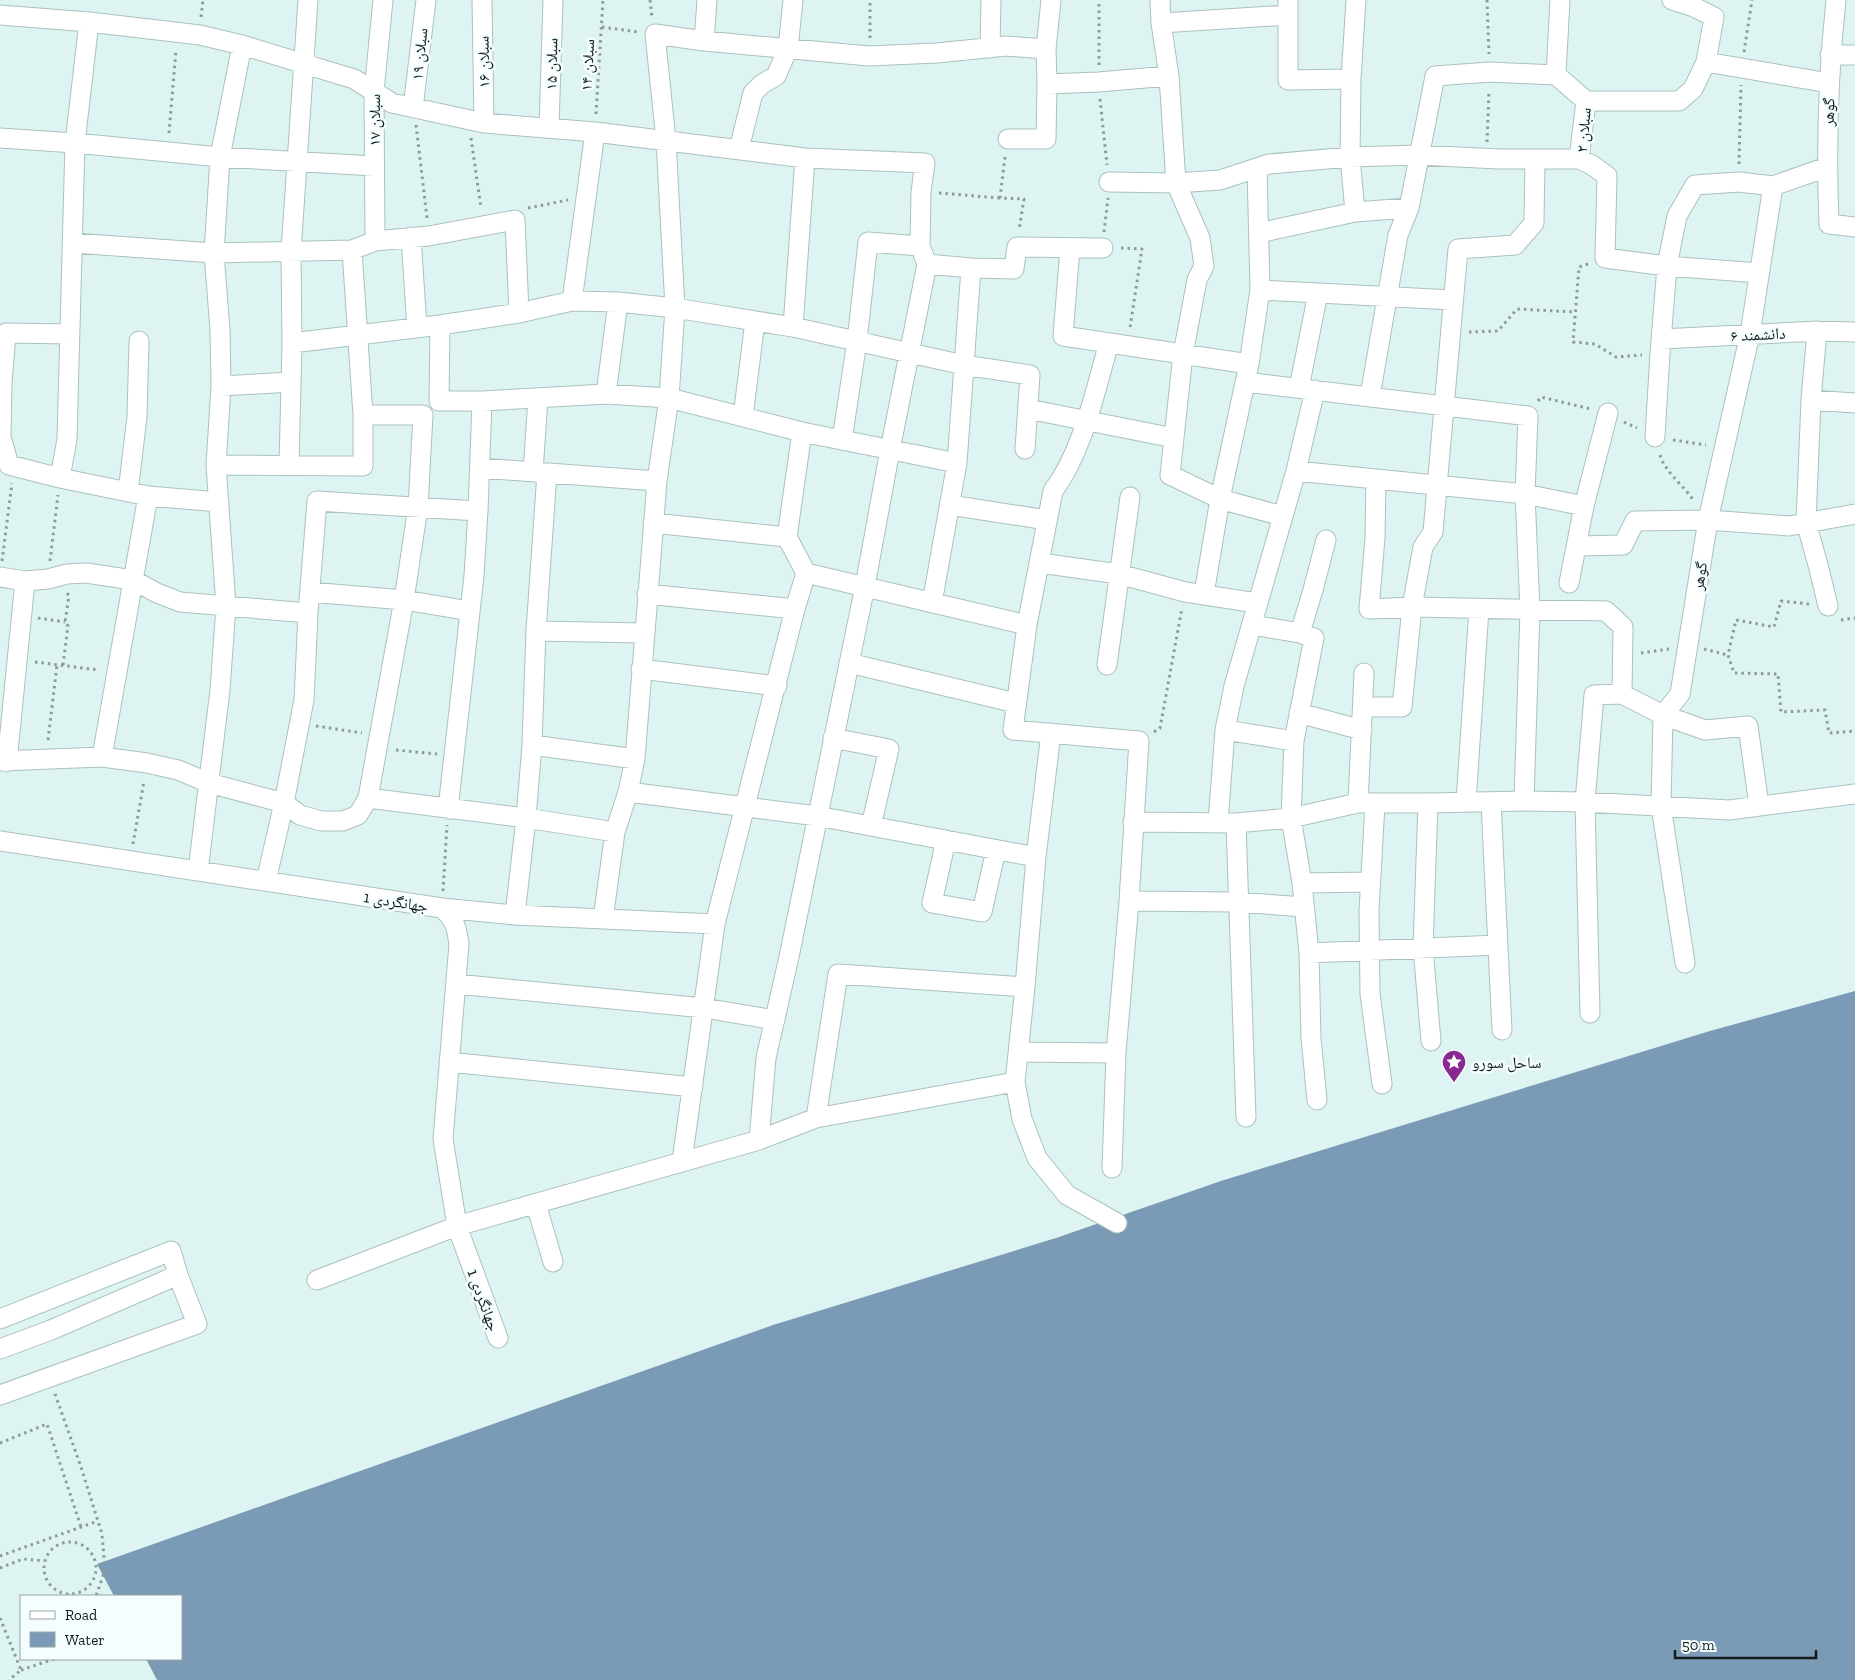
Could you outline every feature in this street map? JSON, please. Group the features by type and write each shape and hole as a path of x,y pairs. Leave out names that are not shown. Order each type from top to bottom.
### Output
{"street":[{"path":"289,465 292,343 291,252 308,0"},
{"name":"سبلان ۱۷","path":"375,241 374,91 383,0"},
{"name":"سبلان ۱۹","path":"414,108 426,0"},
{"name":"سبلان ۱۶","path":"476,121 482,0"},
{"name":"سبلان ۱۵","path":"550,128 553,0"},
{"path":"704,40 707,0"},
{"path":"739,149 753,93 762,84 776,76 788,49 793,0"},
{"path":"990,48 991,0"},
{"path":"1008,139 1046,139 1046,49 1052,0"},
{"path":"1160,0 1161,24 1169,76 1176,183 1200,238 1204,266 1198,280 1183,354 1170,475 1220,499 1282,516"},
{"path":"1355,212 1350,157 1350,79 1357,0"},
{"path":"1370,396 1398,235 1409,208 1435,76 1490,72 1556,75 1560,0"},
{"path":"1586,101 1679,101 1694,89 1706,62 1714,16 1672,0"},
{"name":"گوهر","path":"1836,0 1829,83 1827,167 1829,224 1855,228"},
{"path":"1161,24 1288,7 1288,80 1350,79"},
{"path":"0,15 178,32 242,45 354,79 392,103 476,121 595,132 805,158 925,163 921,192 920,246 927,264 865,586 766,1058 759,1140"},
{"path":"60,478 67,440 75,143 89,22"},
{"path":"603,919 615,832 628,792 634,759 657,480 669,398 675,308 666,140 655,34 869,56 937,53 1006,46 1046,49"},
{"path":"198,870 220,690 226,606 216,465 220,386 220,330 214,253 220,158 242,45"},
{"path":"1830,55 1855,55"},
{"path":"1706,62 1829,83"},
{"name":"سبلان ۲","path":"1556,75 1586,101 1579,159 1592,165 1606,176 1605,258"},
{"path":"1047,84 1169,76"},
{"path":"572,301 595,132"},
{"path":"0,138 75,143 220,158 374,166"},
{"path":"1109,182 1176,183 1220,180 1269,164 1350,157 1418,155 1579,159"},
{"path":"793,327 805,158"},
{"path":"1363,707 1402,707 1412,607 1423,547 1434,532 1458,249 1515,245 1534,223 1535,159"},
{"path":"1655,437 1667,266 1678,216 1695,185 1739,182 1773,186 1827,167"},
{"path":"1195,593 1220,499 1247,373 1260,290 1257,168"},
{"name":"گوهر","path":"1663,715 1680,694 1708,520 1750,334 1773,186"},
{"path":"1260,233 1355,212 1409,208"},
{"path":"73,243 214,253 352,250 375,241 420,237 515,220 519,313"},
{"path":"417,328 420,237"},
{"path":"842,440 857,341 868,242 920,246"},
{"path":"927,264 1014,269 1017,247 1103,248"},
{"path":"1070,248 1063,336 1183,354 1307,389 1528,416 1525,494 1530,610 1524,801"},
{"path":"216,465 363,466 364,415 352,250"},
{"path":"1605,258 1667,266 1759,273"},
{"path":"932,602 957,463 971,268"},
{"path":"1260,290 1453,300"},
{"path":"1246,1117 1238,902 1227,823 1225,730 1234,686 1296,471 1318,293"},
{"path":"292,343 440,325 519,313 572,301 618,302 675,308 793,327 964,364 1030,376 1025,449"},
{"path":"606,394 618,302"},
{"path":"743,417 755,321"},
{"path":"440,325 439,401 482,401 606,394 669,398 802,432 957,463"},
{"path":"1817,331 1811,400 1806,522 1828,606"},
{"name":"دانشمند ۶","path":"1660,346 1750,334 1817,331 1855,332"},
{"path":"70,334 6,333 1,383 1,438 9,464 60,478 148,496 220,502"},
{"path":"128,492 137,417 139,341"},
{"path":"1112,1168 1116,1053 1129,901 1138,741 1013,730 1027,625 1053,491 1067,469 1118,344"},
{"path":"220,386 291,382"},
{"path":"515,915 532,744 540,472 538,398"},
{"path":"1811,400 1855,403"},
{"path":"448,810 470,611 478,511 482,401"},
{"path":"1028,409 1174,438"},
{"path":"1569,583 1578,546 1584,506 1608,413"},
{"path":"24,581 18,660 8,684 4,762 102,757 148,763 178,770 209,783 284,803 300,815 321,821 343,821 358,815 368,798 404,600 418,507 423,415 364,415"},
{"path":"682,1161 715,924 777,686 795,609 806,573 787,536 802,432"},
{"path":"480,468 657,480"},
{"path":"1296,471 1525,494 1584,506"},
{"path":"1376,478 1375,538 1369,609 1412,607 1606,611 1624,627 1622,694"},
{"path":"102,757 148,496"},
{"path":"1107,665 1130,497"},
{"path":"266,881 284,803 304,700 308,613 317,501 478,511"},
{"path":"950,505 1047,520"},
{"path":"1578,546 1623,545 1636,521 1708,520 1790,526 1855,514"},
{"path":"654,523 787,536"},
{"path":"1300,633 1326,540"},
{"path":"1040,563 1119,574 1195,593 1257,603"},
{"path":"1,571 24,581 86,573 132,580 180,602 308,613"},
{"path":"806,573 1027,625"},
{"path":"310,592 404,600 470,611"},
{"path":"647,594 795,609"},
{"path":"1466,802 1479,609"},
{"path":"1252,625 1300,633 1314,638 1294,741 1291,818 1302,882 1309,953 1311,1038 1317,1100"},
{"path":"536,631 644,633"},
{"path":"849,663 1016,703"},
{"path":"641,669 777,686"},
{"path":"1364,673 1362,730 1370,882 1370,994 1382,1084"},
{"path":"1590,1013 1586,802 1594,694 1622,694 1663,715 1705,730 1748,726 1760,806"},
{"path":"1299,713 1362,730"},
{"path":"1663,715 1661,806 1685,963"},
{"path":"1225,730 1294,741"},
{"path":"1051,733 1036,857 1015,1082 1022,1119 1037,1158 1067,1195 1117,1223"},
{"path":"833,738 890,749 871,826"},
{"path":"532,744 634,759"},
{"path":"628,792 818,816 1036,857"},
{"path":"1133,822 1227,823 1291,818 1367,803 1586,802 1729,810 1855,794"},
{"path":"368,798 448,810 526,818 615,832"},
{"path":"1491,802 1502,1030"},
{"path":"1428,804 1424,948 1431,1041"},
{"path":"946,840 932,903 982,912 996,850"},
{"name":"جهانگردی 1","path":"0,841 442,908 451,916 456,923 459,944 443,1139 457,1226 498,1338"},
{"path":"1302,882 1370,882"},
{"path":"1129,901 1238,902 1304,907"},
{"path":"442,908 515,915 715,924"},
{"path":"1309,953 1498,945"},
{"path":"816,1118 838,974 1025,987"},
{"path":"456,984 704,1008 775,1020"},
{"path":"1018,1052 1116,1053"},
{"path":"449,1062 693,1087"},
{"path":"317,1280 457,1226 759,1140 816,1118 1015,1082"},
{"path":"536,1204 553,1262"},
{"path":"0,1319 171,1251 197,1324 0,1395"},
{"path":"0,1349 51,1330 178,1275"},
{"path":"41,1304 51,1330"}],"path":[{"name":"سبلان ۱۴","path":"595,132 603,0"},
{"path":"869,56 870,0"},
{"path":"1100,0 1098,82 1109,182 1103,248 1142,249 1118,344"},
{"path":"1487,0 1490,72 1487,158"},
{"path":"1739,182 1741,69 1752,0"},
{"path":"602,27 655,34"},
{"path":"168,152 178,32"},
{"path":"414,108 420,237"},
{"path":"476,121 484,226"},
{"path":"1000,198 1008,139"},
{"path":"921,192 1024,199 1017,247"},
{"path":"515,220 517,210 586,197"},
{"path":"1605,258 1579,267 1573,342 1595,344 1616,357 1660,346"},
{"path":"1450,333 1498,331 1517,309 1576,312"},
{"path":"1708,520 1684,487 1663,464 1655,437 1724,447"},
{"path":"1,571 12,484 9,464"},
{"path":"60,478 54,578 69,596 65,622 68,626 62,665"},
{"path":"1138,741 1160,728 1195,593"},
{"path":"1828,606 1781,601 1774,627 1736,620 1728,655 1734,672 1778,674 1782,712 1825,710 1829,733 1855,731"},
{"path":"22,616 65,622"},
{"path":"18,660 117,672"},
{"path":"47,747 57,665"},
{"path":"299,724 379,742 455,756"},
{"path":"130,860 148,763"},
{"path":"442,908 448,810"},
{"path":"49,1378 102,1534 105,1570 96,1595"},
{"path":"0,1443 47,1424 82,1527"},
{"path":"0,1556 98,1520"},
{"path":"68,1542 76,1543 84,1546 94,1558 95,1575 86,1588 79,1592 63,1593 49,1584 45,1578 44,1561 53,1548 68,1542"},
{"path":"0,1568 23,1559 44,1561"},
{"path":"0,1618 21,1670"},
{"path":"9,1680 21,1670 51,1660"}],"water":[{"path":"1855,991 1855,1680 157,1680 147,1660 182,1660 182,1595 113,1595 97,1564 773,1325 1056,1238 1221,1181 1710,1031"}],"place":[{"name":"ساحل سورو","path":"1454,1083"}]}
